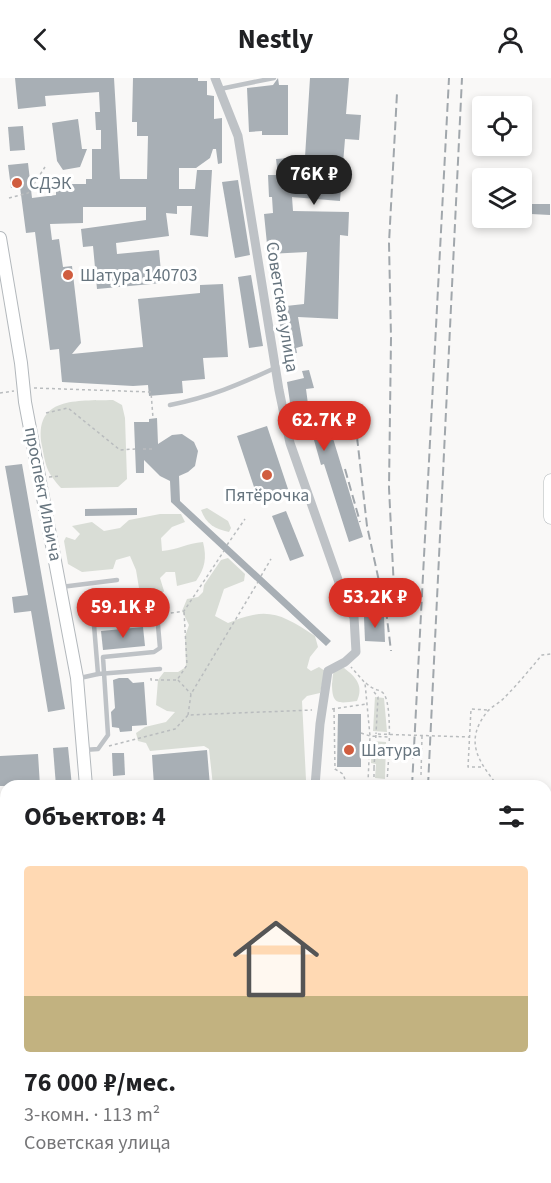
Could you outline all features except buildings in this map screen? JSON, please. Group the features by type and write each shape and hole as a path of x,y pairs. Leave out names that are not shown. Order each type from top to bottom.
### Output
{"main road":[{"path":"551,481 551,517"}],"street":[{"name":"Советская улица","path":"215,78 240,147 275,368 290,443 348,608 354,617 356,652 345,662"},
{"name":"проспект Ильича","path":"0,238 31,435 77,678 86,780"},
{"path":"316,780 327,671 345,662"}],"lane":[{"path":"241,78 241,85"},
{"path":"220,89 274,78"},
{"path":"170,405 226,391 275,368"},
{"path":"61,587 117,580"},
{"path":"83,750 98,749 108,735 94,625 99,621 113,619 153,620 158,625 160,648 154,652 102,657 101,674"},
{"path":"77,678 160,669"}],"path":[{"path":"9,198 28,193 45,167"},
{"path":"39,388 151,392 153,418"},
{"path":"46,413 68,408 120,450 135,449"},
{"path":"143,449 154,449"},
{"path":"228,545 245,519"},
{"path":"177,680 187,665 184,611 224,551"},
{"path":"261,576 271,559"},
{"path":"98,749 176,729 188,715 191,694 258,582"},
{"path":"153,620 161,614 184,611"},
{"path":"493,780 482,767 474,736 488,710 502,700 542,655 551,654"},
{"path":"345,662 378,697 374,780"},
{"path":"150,670 151,680 177,680 191,694"},
{"path":"365,683 370,736 368,780"},
{"path":"373,690 382,692 387,698 389,737 387,780"},
{"path":"188,715 322,710 367,704"},
{"path":"334,709 335,769 343,774 345,780"},
{"path":"482,767 468,767 471,709 488,710"},
{"path":"361,733 389,737"},
{"path":"376,734 469,737"},
{"path":"421,775 422,736"}],"shaded area":[{"path":"113,400 122,405 125,418 127,479 118,487 61,488 47,468 41,430 44,418 51,410 72,402"},
{"path":"207,508 228,521 231,528 229,532 208,522 201,510"},
{"path":"160,514 181,514 185,522 172,527 161,538 162,551 203,542 204,563 196,581 177,586 175,572 166,572 160,578 164,591 160,599 152,598 139,588 136,570 130,556 116,560 113,569 82,572 68,564 64,541 66,537 75,540 80,534 72,526 92,522 104,531 120,528 129,520"},
{"path":"228,558 245,574 244,581 224,589 215,616 228,623 254,615 274,615 293,622 315,636 318,647 310,657 307,668 311,671 319,667 325,671 320,693 307,696 302,701 306,780 212,780 209,749 204,746 150,751 146,743 138,741 136,733 145,727 166,722 175,712 167,711 156,705 158,680 164,672 178,672 186,667 185,636 189,625 182,611 187,599 198,597 203,592 204,585 221,560"},
{"path":"344,668 358,682 360,691 357,701 338,702 333,696 334,671"},
{"path":"375,697 384,698 387,732 373,731"},
{"path":"372,741 386,742 385,779 375,778 376,764 371,763"}],"railway":[{"path":"412,780 449,78"},
{"path":"428,780 462,78"},
{"path":"394,589 389,488 391,338 389,243 397,93"},
{"path":"357,437 367,526 387,618 391,651"},
{"path":"345,469 360,522"}],"place":[{"name":"СДЭК","path":"17,183"},
{"name":"Шатура 140703","path":"68,275"},
{"name":"Пятёрочка","path":"267,475"},
{"name":"Шатура","path":"349,750"}]}
